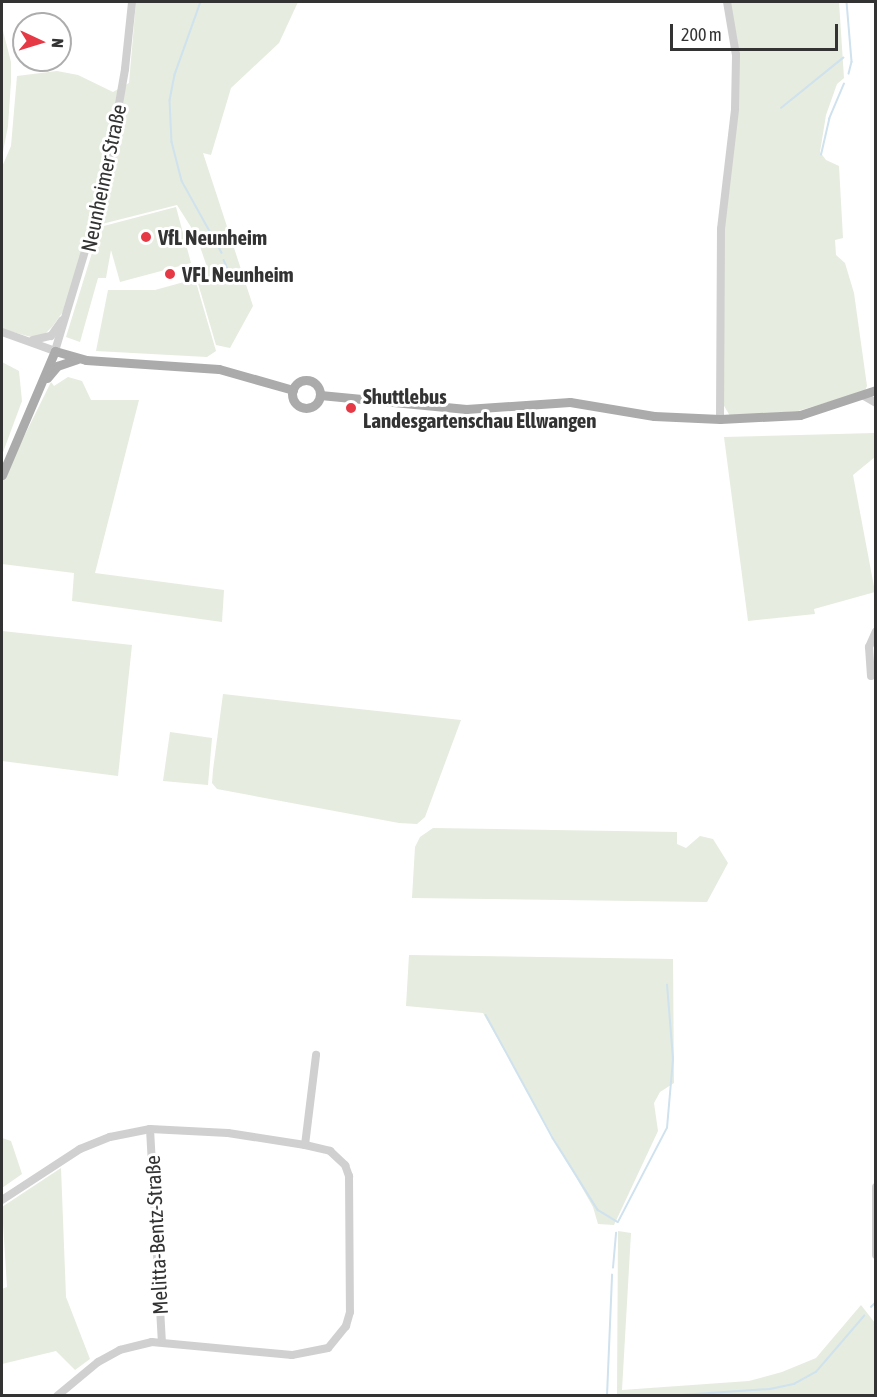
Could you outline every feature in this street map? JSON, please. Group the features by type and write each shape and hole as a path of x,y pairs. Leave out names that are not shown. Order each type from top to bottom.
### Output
{"main road":[{"path":"2,475 55,351 78,359 219,369 293,390"},
{"path":"42,384 57,366 78,359"},
{"path":"308,380 318,386 320,395 316,405 305,408 294,401 293,390 299,382 308,380"},
{"path":"320,395 466,409 570,402 654,416 720,418 800,415 864,396 876,390"}],"street":[{"name":"Neunheimer Straße","path":"55,351 105,184 125,69 132,2"},
{"path":"720,418 721,229 735,109 736,55 727,2"},
{"path":"22,338 38,341 51,336 68,311"},
{"path":"2,332 55,351"},
{"path":"864,396 876,403"},
{"path":"872,676 869,647 876,631"},
{"path":"305,1145 316,1055"},
{"path":"2,1200 80,1149 110,1137 150,1129 178,1129 305,1145 330,1151 345,1165 351,1193 350,1312 346,1326 328,1348 292,1354 162,1341 120,1350 98,1362 57,1395"},
{"name":"Melitta-Bentz-Straße","path":"150,1129 162,1341"},
{"path":"876,1187 876,1255"}],"shaded area":[{"path":"136,2 298,2 279,43 231,88 211,155 203,153 253,306 230,348 216,345 195,273 207,267 196,235 177,205 90,227 65,309 52,327 44,335 31,337 2,329 2,167 11,146 17,76 62,72 78,75 113,92 129,83"},
{"path":"730,2 839,2 844,78 837,84 826,115 820,152 826,160 839,166 843,238 835,240 836,255 845,263 854,293 867,386 865,391 798,411 730,416 723,404 724,225 739,76"},
{"path":"2,27 11,62 11,81 8,126 2,157"},
{"name":"VfL Neunheim","path":"176,207 191,263 120,282 111,250 106,278 98,278 80,342 66,337 100,227"},
{"path":"195,279 216,351 207,357 96,351 108,290 155,290"},
{"path":"2,362 19,371 22,401 2,455"},
{"path":"68,377 82,381 91,400 139,400 95,573 224,590 222,622 72,601 74,573 2,564 2,481 51,382 54,386"},
{"path":"875,433 875,457 853,475 875,592 814,609 815,614 748,621 724,437"},
{"path":"2,631 132,645 118,776 2,761"},
{"path":"223,694 461,720 425,817 417,824 399,823 217,789 212,783"},
{"path":"170,732 212,738 208,785 163,781"},
{"path":"433,828 677,832 677,844 686,848 700,836 713,839 728,863 707,902 412,898 415,847 420,837"},
{"path":"409,955 673,959 674,1083 660,1092 654,1103 658,1131 614,1225 598,1224 593,1207 483,1013 406,1006"},
{"path":"2,1138 11,1141 22,1174 2,1188"},
{"path":"61,1168 66,1297 90,1359 75,1370 56,1351 2,1364 2,1289 7,1287 2,1207"},
{"path":"618,1231 631,1233 622,1390 749,1381 782,1372 816,1358 861,1305 875,1323 875,1395 617,1395"}],"waterway":[{"path":"201,2 175,75 170,100 172,142 182,181 222,253"},
{"path":"847,2 852,62 849,74"},
{"path":"781,108 843,58"},
{"path":"821,155 829,119 844,84"},
{"path":"224,260 228,269"},
{"path":"486,1015 553,1138 598,1210 618,1222 667,1128 673,1059 667,985"},
{"path":"613,1268 616,1233"},
{"path":"607,1396 612,1275"},
{"path":"871,1307 876,1302"},
{"path":"667,1396 770,1389 794,1384 816,1372 864,1316"}],"place":[{"name":"VfL Neunheim","path":"146,237"},
{"name":"VFL Neunheim","path":"170,274"},
{"name":"Shuttlebus Landesgartenschau Ellwangen","path":"351,408"}]}
